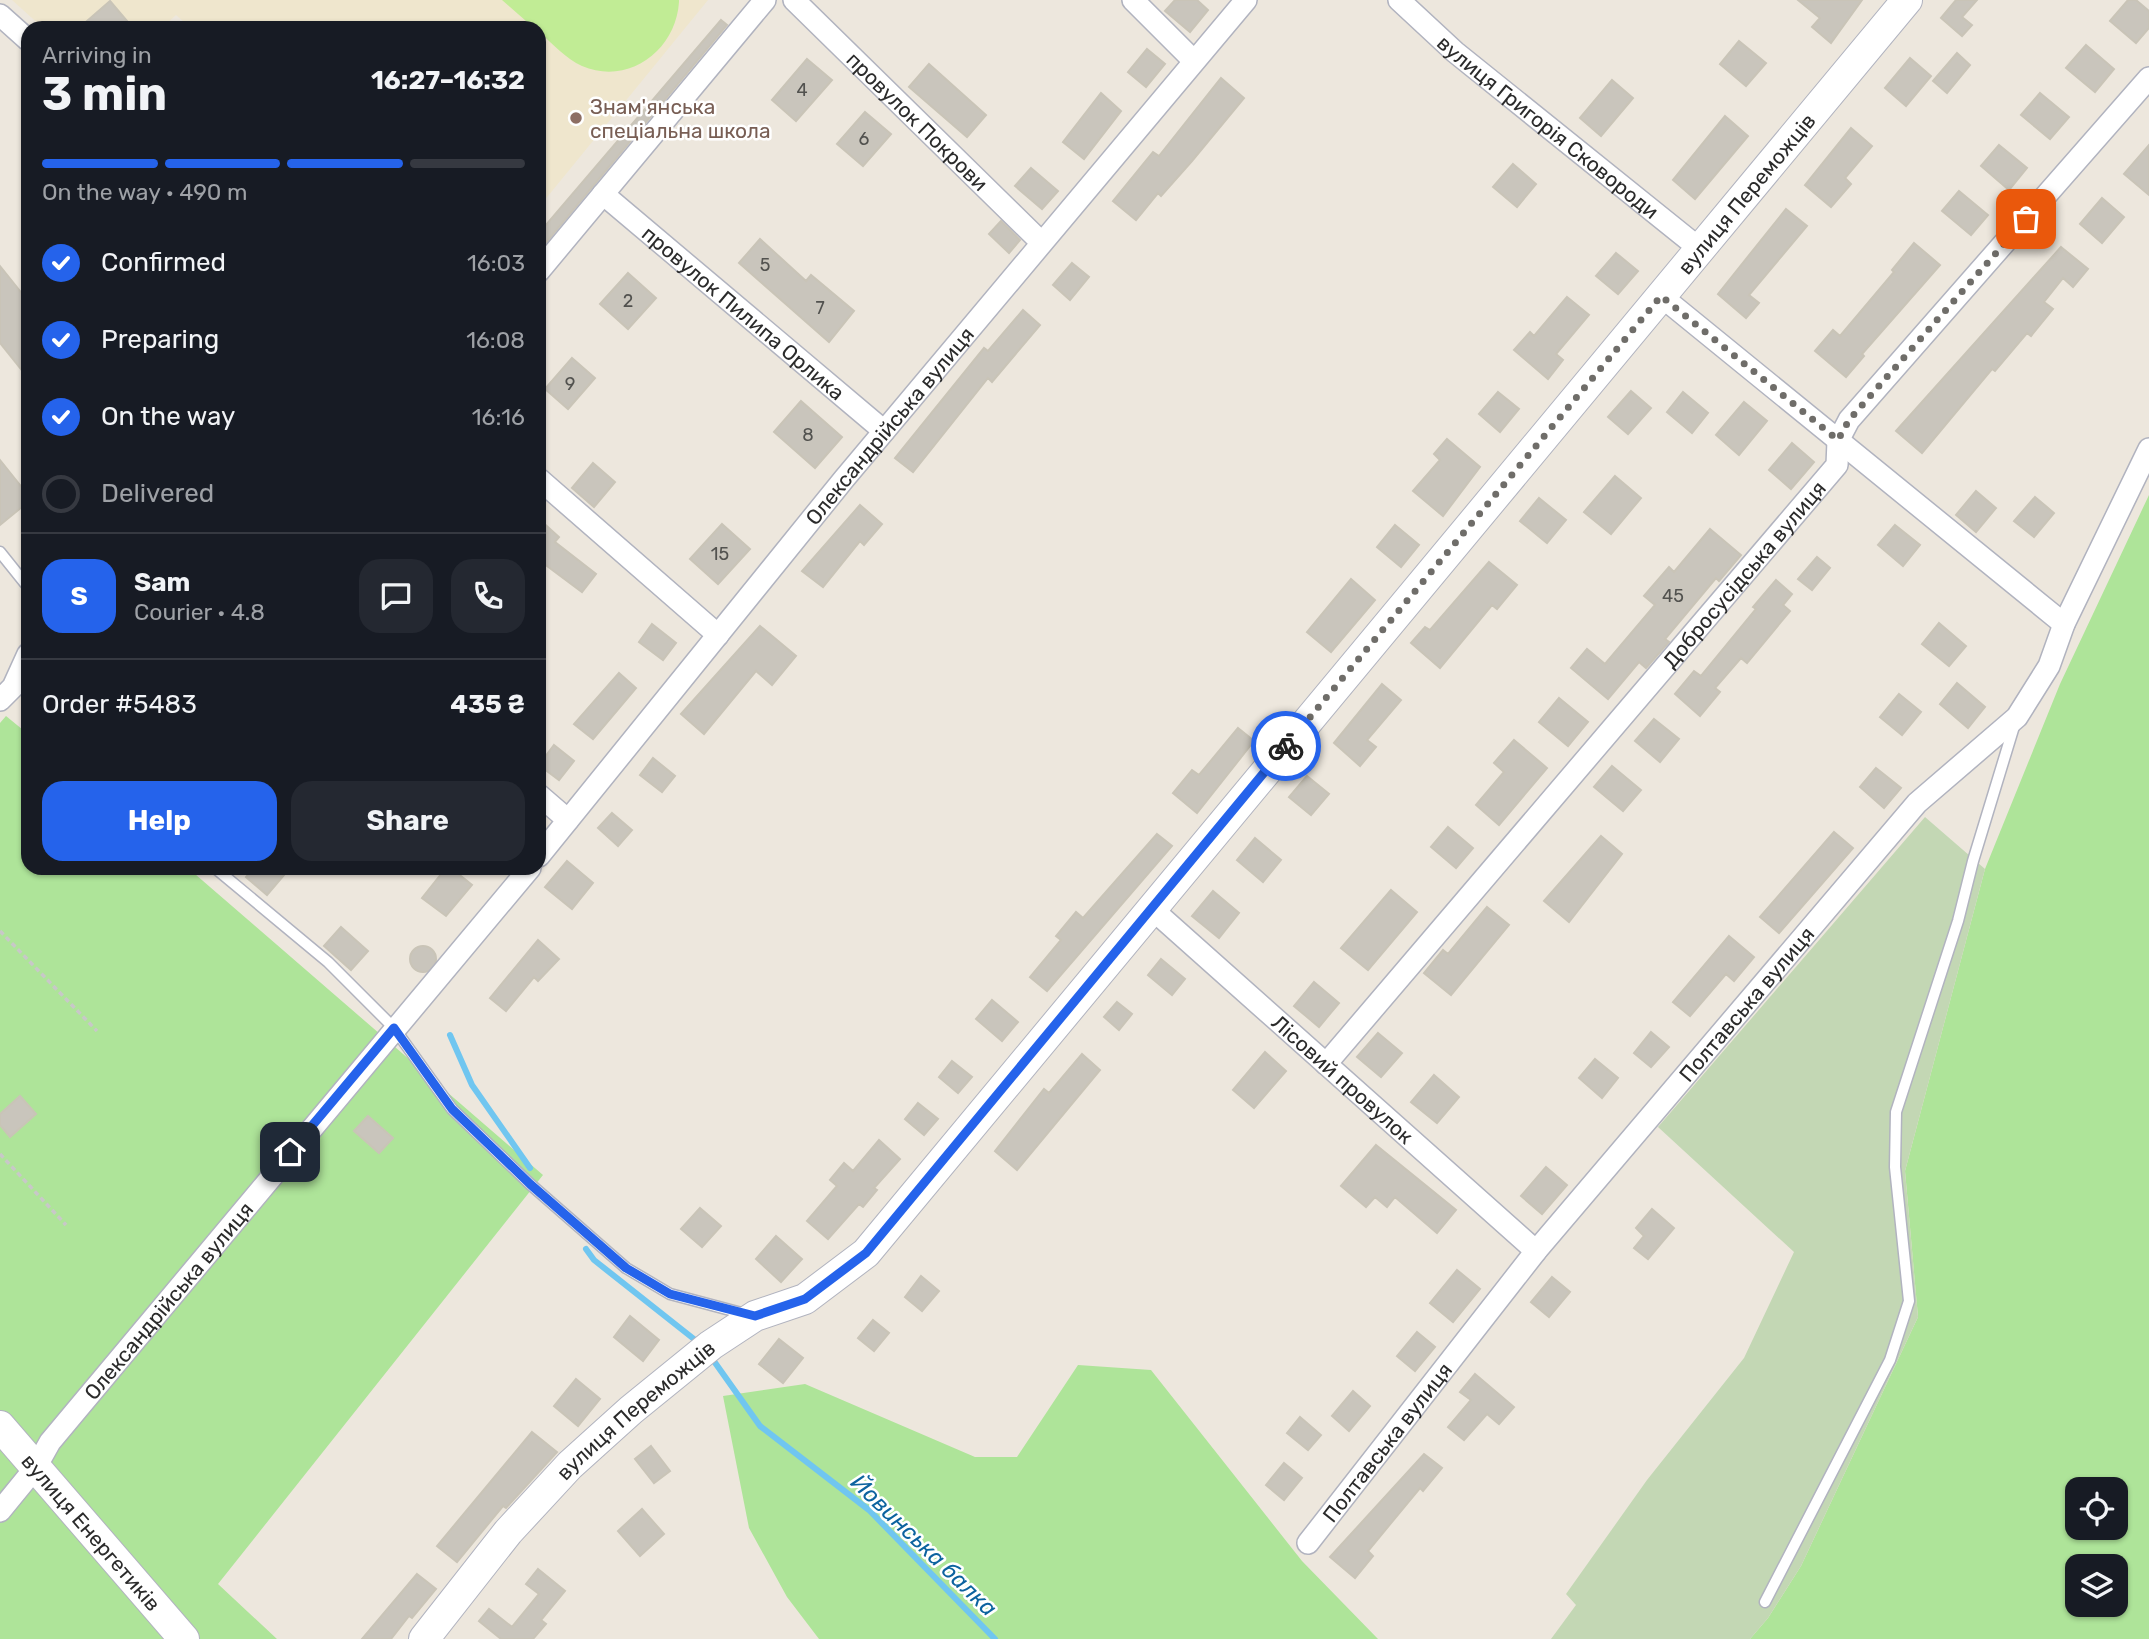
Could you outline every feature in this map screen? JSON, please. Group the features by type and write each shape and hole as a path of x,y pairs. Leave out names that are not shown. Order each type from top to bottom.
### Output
{"street":[{"path":"546,263 765,0"},
{"name":"провулок Покрови","path":"794,0 1041,242"},
{"path":"1133,0 1194,61"},
{"name":"Олександрійська вулиця","path":"546,847 884,431 1246,0"},
{"name":"вулиця Григорія Сковороди","path":"1399,0 1455,52 1700,249"},
{"name":"вулиця Переможців","path":"424,1639 508,1532 570,1465 671,1376 710,1345 755,1316 805,1299 866,1253 1907,0"},
{"path":"0,15 21,34"},
{"name":"Добросусідська вулиця","path":"1326,1064 1837,464 1838,440 1849,420 2149,78"},
{"name":"провулок Пилипа Орлика","path":"603,194 884,431"},
{"path":"1661,296 2064,624"},
{"name":"Полтавська вулиця","path":"1308,1543 1536,1251 1917,803 2017,717 2049,666 2064,624 2149,449"},
{"path":"546,485 719,635"},
{"path":"14,695 21,674"},
{"path":"546,801 568,820"},
{"name":"Олександрійська вулиця","path":"0,1511 36,1467 50,1442 524,875"},
{"name":"Лісовий провулок","path":"1151,908 1536,1251"},
{"name":"вулиця Енергетиків","path":"0,1426 184,1639"}],"lane":[{"path":"0,552 21,578"},
{"path":"1765,1602 1890,1360 1909,1301 1895,1167 1896,1112 1958,922 1976,849 2017,717"},
{"path":"223,875 328,962 394,1028 452,1109 530,1184 626,1268 670,1294 755,1316"}],"path":[{"path":"0,932 97,1031"},
{"path":"0,1154 66,1225"}],"shaded area":[{"name":"Знам'янська спеціальна школа","path":"12,0 708,0 546,198 546,21 183,21 176,15 170,21 35,21"}],"green space":[{"path":"502,0 679,0 676,19 659,49 647,60 617,71 600,71 576,63 546,38 546,21 526,21"},
{"path":"2149,495 2149,1639 1750,1639 1768,1618 1801,1566 1918,1317 1905,1171 1985,869 2060,684"},
{"path":"6,716 21,728 21,875 196,875 543,1175 218,1584 277,1639 0,1639 0,723"},
{"path":"1925,817 1985,869 1905,1171 1918,1317 1801,1566 1768,1618 1750,1639 1551,1639 1576,1605 1566,1594 1647,1480 1744,1358 1794,1252 1658,1127"},
{"path":"1078,1365 1151,1370 1302,1561 1378,1639 819,1639 787,1597 749,1528 723,1396 805,1384 975,1457 1017,1457"}],"building":[{"path":"1175,0 1197,0 1208,10 1190,32 1165,11"},
{"path":"1798,0 1862,0 1831,43 1812,27 1820,18"},
{"path":"1956,0 1977,0 1962,17 1972,25 1962,36 1941,18"},
{"path":"2128,0 2136,0 2149,11 2149,28 2136,43 2110,21"},
{"path":"110,1 127,21 87,21"},
{"path":"721,20 727,25 546,243 546,225"},
{"path":"1739,41 1766,63 1746,86 1720,64"},
{"path":"2086,45 2114,69 2095,92 2066,68"},
{"path":"1147,49 1165,64 1146,87 1128,72"},
{"path":"1957,53 1970,65 1947,93 1933,81"},
{"path":"1910,58 1931,76 1906,106 1885,88"},
{"path":"807,59 832,80 796,121 772,100"},
{"path":"929,64 986,115 967,137 909,87"},
{"path":"1221,78 1244,98 1192,161 1161,196 1158,193 1136,220 1113,201 1153,152 1159,156"},
{"path":"1612,80 1633,98 1601,136 1580,118"},
{"path":"1101,93 1121,111 1084,159 1063,142"},
{"path":"2040,93 2069,117 2050,139 2021,115"},
{"path":"865,112 891,134 863,166 837,144"},
{"path":"1725,116 1748,136 1695,199 1673,180"},
{"path":"1851,128 1872,146 1845,178 1851,184 1831,207 1805,185"},
{"path":"1999,145 2027,168 2009,190 1981,166"},
{"path":"2149,145 2149,195 2124,174"},
{"path":"1513,164 1536,184 1517,207 1493,187"},
{"path":"1031,168 1058,191 1042,209 1015,186"},
{"path":"1959,191 1988,215 1971,235 1942,211"},
{"path":"2102,198 2124,217 2102,243 2080,224"},
{"path":"1786,209 1807,226 1749,295 1759,303 1746,318 1718,294"},
{"path":"1001,221 1020,240 1009,253 989,234"},
{"path":"760,239 806,281 811,275 854,311 829,342 739,263"},
{"path":"1914,243 1940,265 1862,354 1864,356 1846,377 1815,351 1833,330 1840,336 1894,272 1892,270"},
{"path":"2061,247 2088,269 2073,287 2063,278 2044,302 2053,309 2031,336 2027,333 1995,371 1992,369 1922,453 1896,431"},
{"path":"1616,253 1638,271 1618,294 1596,276"},
{"path":"1072,263 1089,277 1070,300 1053,285"},
{"path":"0,266 21,292 21,369 0,343"},
{"path":"628,273 656,298 628,329 600,304"},
{"path":"1567,297 1589,315 1556,354 1563,360 1548,379 1514,350 1530,332 1534,336"},
{"path":"1023,310 1040,325 992,382 988,378 913,472 895,458 984,348 988,351"},
{"path":"572,358 595,378 568,409 546,388"},
{"path":"1631,391 1651,408 1628,434 1608,417"},
{"path":"1498,392 1519,409 1500,432 1479,414"},
{"path":"1683,392 1708,413 1692,433 1667,412"},
{"path":"801,401 842,437 815,468 774,432"},
{"path":"1744,402 1767,421 1739,455 1716,435"},
{"path":"1447,439 1480,467 1443,516 1413,491 1440,460 1434,454"},
{"path":"1792,443 1814,462 1791,489 1769,470"},
{"path":"0,460 21,486 21,508 0,525"},
{"path":"593,463 615,482 594,507 572,488"},
{"path":"1615,476 1641,498 1611,534 1584,512"},
{"path":"1976,491 1996,508 1976,532 1956,515"},
{"path":"2035,497 2054,513 2034,537 2014,521"},
{"path":"1539,498 1566,520 1547,543 1520,521"},
{"path":"860,505 882,524 864,545 860,541 823,587 802,571"},
{"path":"722,524 750,549 718,584 690,559"},
{"path":"546,525 559,537 555,542 596,574 582,592 546,565"},
{"path":"1395,525 1419,545 1401,567 1377,547"},
{"path":"1895,525 1920,545 1903,566 1878,545"},
{"path":"1710,529 1741,555 1719,581 1716,578 1665,639 1669,642 1646,668 1639,662 1608,699 1571,668 1587,649 1605,664 1655,605 1644,596 1669,567 1674,572"},
{"path":"1817,557 1830,568 1812,590 1798,579"},
{"path":"1489,562 1517,585 1497,609 1492,605 1440,668 1411,643 1425,627 1430,630"},
{"path":"1351,579 1375,600 1331,652 1307,632"},
{"path":"1776,580 1792,594 1783,605 1790,611 1747,663 1741,658 1715,688 1720,692 1700,716 1675,694 1694,671 1701,676"},
{"path":"1939,623 1966,646 1949,666 1922,644"},
{"path":"652,624 676,643 663,660 639,642"},
{"path":"760,626 796,656 772,685 756,671 704,734 681,714"},
{"path":"619,673 636,688 593,739 574,724"},
{"path":"1957,683 1985,707 1968,728 1940,704"},
{"path":"1382,684 1401,700 1367,740 1376,747 1360,766 1334,743"},
{"path":"1899,694 1921,712 1902,735 1880,717"},
{"path":"1559,698 1588,722 1568,746 1539,722"},
{"path":"1654,719 1679,739 1660,762 1635,741"},
{"path":"1238,728 1254,741 1197,813 1173,793 1192,770 1199,775"},
{"path":"1514,740 1547,768 1499,825 1476,805 1504,772 1494,763"},
{"path":"554,745 574,761 559,780 546,770 546,756"},
{"path":"653,758 675,776 662,792 640,775"},
{"path":"1612,766 1641,790 1623,811 1594,787"},
{"path":"1876,768 1901,788 1884,808 1860,787"},
{"path":"1307,776 1329,794 1311,815 1289,797"},
{"path":"612,813 632,830 618,846 598,828"},
{"path":"1448,827 1473,848 1456,868 1431,847"},
{"path":"1834,832 1853,848 1779,933 1760,917"},
{"path":"1157,834 1172,846 1047,991 1030,977 1061,940 1056,936 1076,912 1083,918"},
{"path":"1601,836 1622,854 1569,922 1544,901"},
{"path":"1255,838 1281,860 1263,882 1237,860"},
{"path":"567,861 593,883 572,909 545,887"},
{"path":"248,875 284,875 267,895 246,877"},
{"path":"440,875 460,875 472,885 446,916 422,898"},
{"path":"1391,890 1417,912 1368,970 1341,948"},
{"path":"1213,891 1239,913 1219,938 1192,916"},
{"path":"1487,907 1509,925 1451,995 1424,973 1443,950 1448,954"},
{"path":"341,927 368,951 351,970 324,946"},
{"path":"1729,936 1754,957 1734,981 1726,974 1690,1016 1673,1002"},
{"path":"538,940 559,959 538,981 534,977 506,1011 490,998"},
{"path":"423,946 432,950 436,959 432,968 423,972 414,968 410,959 414,950"},
{"path":"1161,959 1185,979 1172,995 1148,975"},
{"path":"1314,982 1339,1003 1319,1027 1294,1006"},
{"path":"992,1000 1018,1022 1002,1041 976,1019"},
{"path":"1117,1002 1132,1014 1119,1030 1104,1017"},
{"path":"1651,1032 1669,1047 1651,1067 1634,1053"},
{"path":"1378,1033 1402,1053 1381,1077 1357,1057"},
{"path":"1265,1052 1286,1071 1254,1108 1233,1090"},
{"path":"1082,1054 1100,1070 1017,1170 995,1151 1044,1089 1049,1093"},
{"path":"1595,1059 1618,1078 1602,1098 1579,1078"},
{"path":"952,1061 972,1077 958,1093 939,1077"},
{"path":"1434,1075 1459,1097 1437,1123 1411,1102"},
{"path":"20,1096 36,1114 10,1137 0,1125 0,1114"},
{"path":"918,1103 938,1119 924,1135 905,1119"},
{"path":"368,1116 393,1138 379,1153 354,1131"},
{"path":"879,1140 900,1159 874,1188 877,1190 863,1207 859,1204 828,1239 807,1221 837,1186 830,1180 844,1163 853,1171"},
{"path":"1376,1145 1456,1210 1437,1233 1395,1197 1387,1207 1375,1197 1366,1207 1341,1186"},
{"path":"1546,1167 1567,1185 1542,1214 1521,1196"},
{"path":"700,1208 721,1226 702,1247 681,1229"},
{"path":"1652,1209 1674,1228 1648,1259 1634,1248 1644,1236 1636,1228"},
{"path":"776,1236 802,1259 781,1282 756,1259"},
{"path":"1457,1270 1480,1289 1453,1322 1430,1303"},
{"path":"921,1276 939,1291 922,1311 905,1297"},
{"path":"1552,1277 1570,1292 1549,1317 1531,1302"},
{"path":"630,1316 659,1340 643,1361 614,1337"},
{"path":"873,1320 889,1333 874,1351 858,1338"},
{"path":"1417,1332 1435,1347 1415,1371 1397,1356"},
{"path":"779,1339 803,1358 783,1383 759,1364"},
{"path":"1475,1374 1514,1407 1499,1424 1487,1414 1464,1440 1448,1427 1471,1400 1460,1392"},
{"path":"576,1379 600,1399 578,1426 554,1406"},
{"path":"1353,1391 1370,1406 1349,1431 1332,1416"},
{"path":"1300,1417 1321,1435 1308,1450 1287,1433"},
{"path":"532,1432 557,1452 506,1508 503,1506 457,1562 437,1546"},
{"path":"651,1446 670,1471 654,1483 635,1459"},
{"path":"1424,1454 1442,1468 1423,1491 1420,1488 1368,1551 1373,1556 1355,1578 1330,1557"},
{"path":"1284,1463 1302,1478 1284,1500 1266,1485"},
{"path":"642,1509 664,1534 640,1556 618,1531"},
{"path":"538,1569 565,1591 541,1620 546,1624 533,1639 501,1639 479,1621 489,1609 512,1627 539,1594 526,1584"},
{"path":"417,1574 436,1589 412,1618 409,1616 391,1639 362,1639"}],"waterway":[{"name":"Йовинська балка","path":"450,1035 472,1085 530,1168"},
{"name":"Йовинська балка","path":"586,1249 594,1260 699,1343"},
{"name":"Йовинська балка","path":"711,1357 760,1426 869,1510 995,1639"}],"way so far":[{"path":"1286,746 1661,296 1838,440 1849,420 2026,219"}],"place":[{"name":"Знам'янська спеціальна школа","path":"576,118"}],"route":[{"path":"290,1152 394,1028 452,1109 530,1184 626,1268 670,1294 755,1316 805,1299 866,1253 1286,746"}]}
